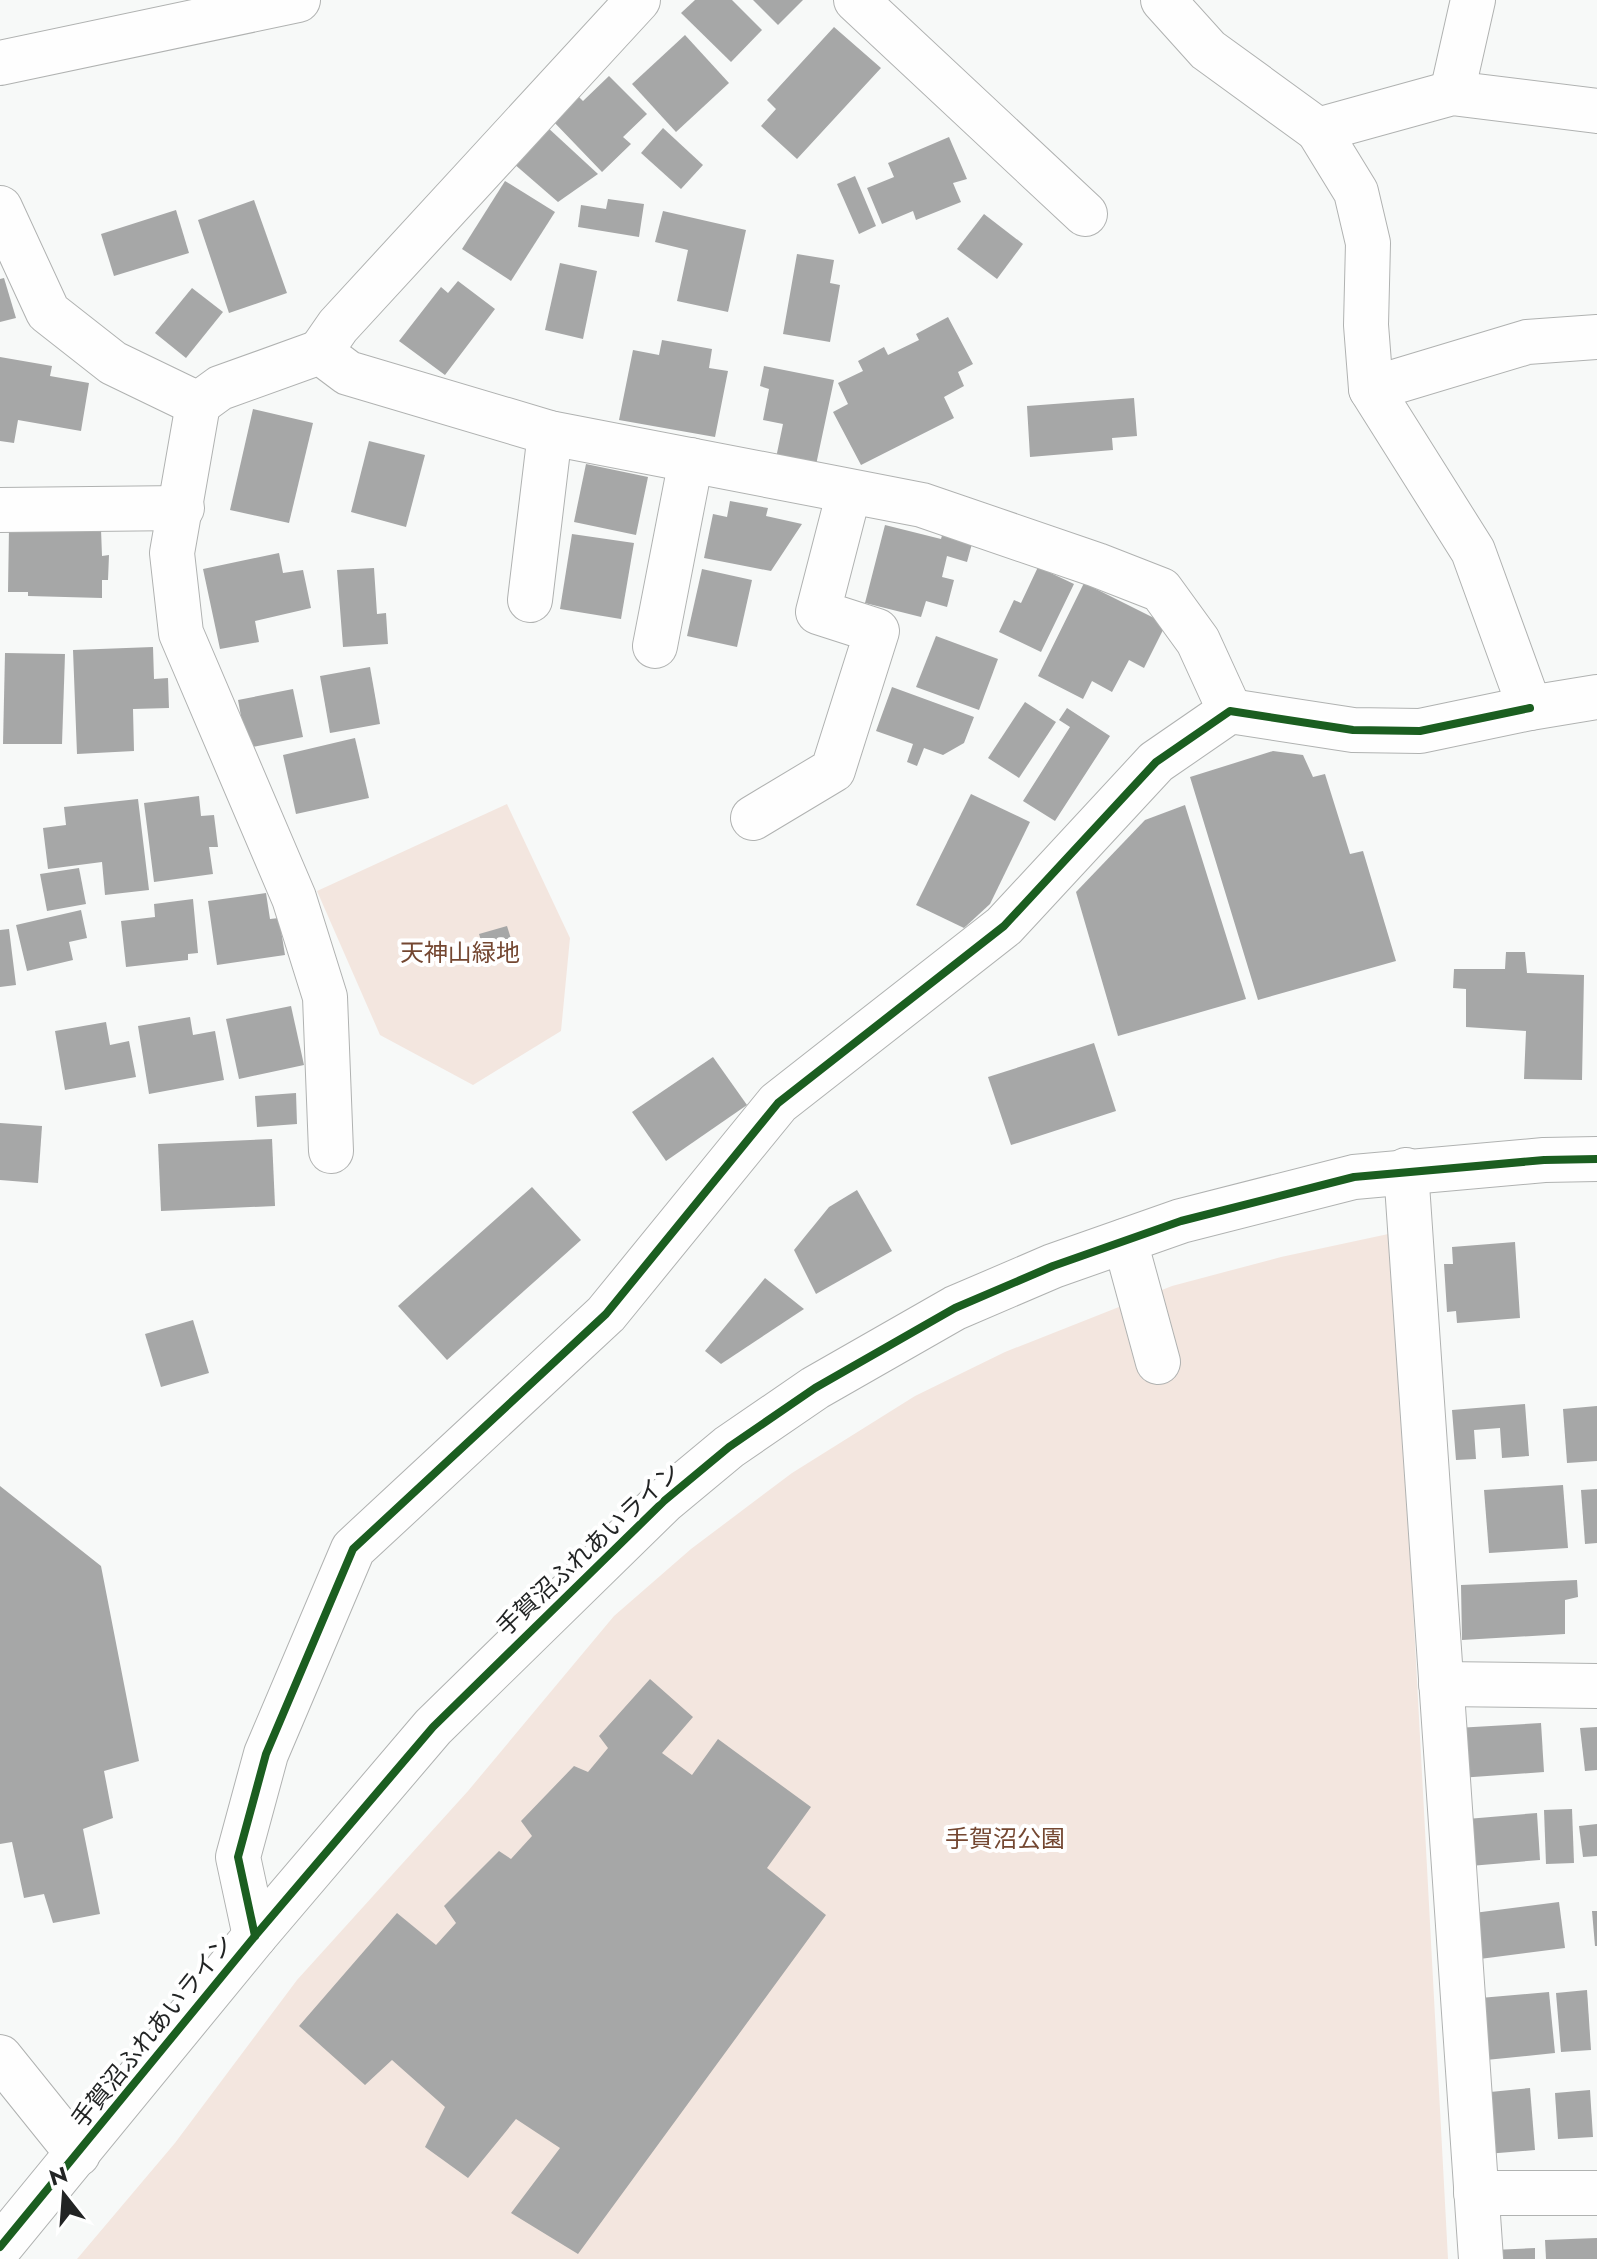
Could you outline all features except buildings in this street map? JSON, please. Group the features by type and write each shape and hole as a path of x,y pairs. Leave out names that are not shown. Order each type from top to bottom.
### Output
{"street":[{"path":"0,63 298,0"},
{"path":"331,1151 325,997 294,898 181,633 172,553 198,404 220,388 320,352 338,326 638,0"},
{"path":"856,0 1085,214"},
{"path":"1163,0 1208,50 1318,130 1356,192 1368,243 1366,325 1371,389 1473,551 1530,708"},
{"path":"1452,93 1473,0"},
{"path":"1318,130 1452,93 1597,111"},
{"path":"0,208 48,312 113,363 198,404"},
{"path":"1371,389 1527,342 1597,337"},
{"path":"320,352 348,373 550,433 922,505 1161,590 1198,641 1230,711"},
{"path":"530,600 550,433"},
{"path":"655,646 691,460"},
{"path":"753,818 833,770 877,631 818,612 849,492"},
{"path":"0,510 182,508"},
{"path":"255,1936 238,1857 266,1754 353,1549 606,1314 778,1103 1004,926 1156,762 1230,711 1353,730 1420,731 1597,697"},
{"name":"手賀沼ふれあいライン","path":"0,2247 255,1936 444,1716 664,1501 729,1447 815,1388 955,1308 1053,1266 1265,1198 1354,1177 1406,1170 1597,1159"},
{"path":"1406,1170 1481,2259"},
{"path":"1125,1241 1158,1362"},
{"path":"1441,1684 1597,1686"},
{"path":"0,2057 78,2154"},
{"path":"1476,2193 1597,2193"}],"green space":[{"name":"天神山緑地","path":"507,804 570,938 561,1031 473,1085 380,1035 317,891"},
{"name":"手賀沼公園","path":"1393,1233 1448,2259 77,2259 175,2143 297,1980 468,1791 614,1616 691,1549 792,1473 915,1396 1005,1352 1172,1286 1281,1257"}],"cycle path":[{"path":"255,1936 238,1857 266,1754 353,1549 606,1314 778,1103 1004,926 1156,762 1230,711 1353,730 1420,731 1530,708"},
{"path":"0,2247 255,1936 433,1727 664,1501 729,1447 815,1388 955,1308 1053,1266 1181,1221 1354,1177 1544,1160 1597,1159"}]}
